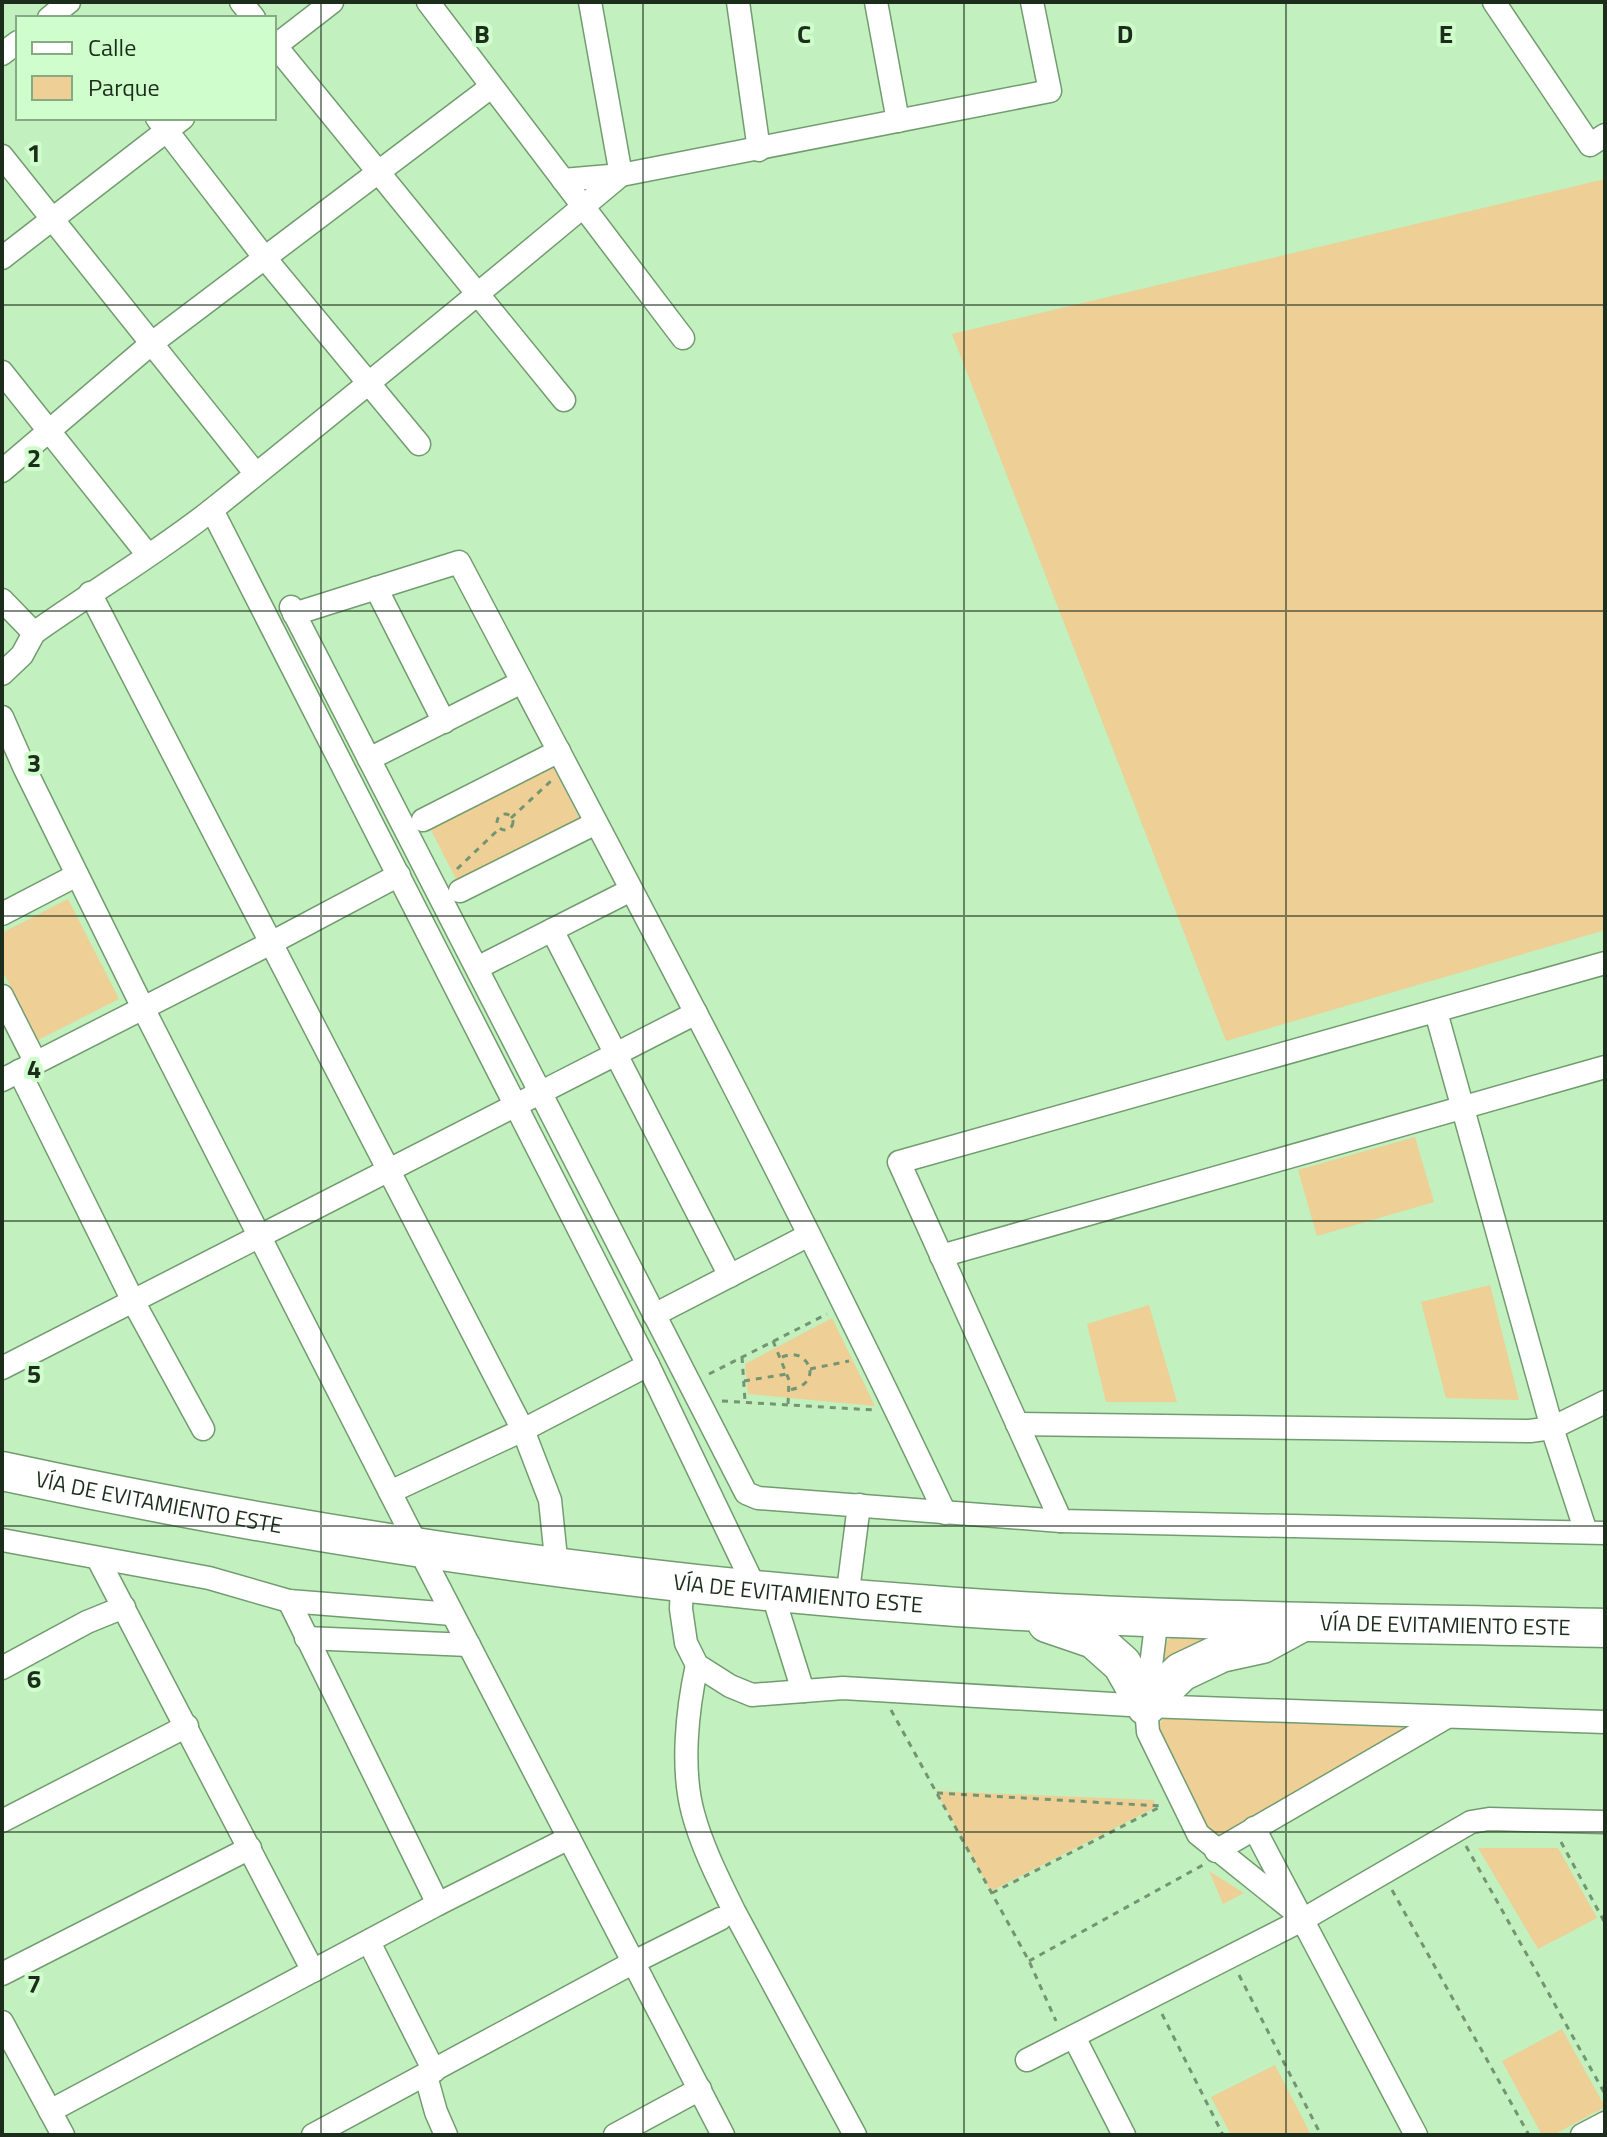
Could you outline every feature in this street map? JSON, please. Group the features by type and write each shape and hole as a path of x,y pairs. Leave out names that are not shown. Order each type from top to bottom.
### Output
{"highway":[{"name":"VÍA DE EVITAMIENTO ESTE","path":"2,1471 215,1514 419,1549 682,1583 847,1599 1011,1610 1157,1617 1605,1628"},
{"path":"1011,1610 1094,1639 1122,1664 1146,1706 1181,1672 1221,1653 1262,1644 1305,1621"}],"street":[{"path":"276,44 332,2"},
{"path":"428,2 683,338"},
{"path":"590,2 621,175"},
{"path":"738,2 759,150"},
{"path":"876,2 898,121"},
{"path":"563,180 621,175 759,150 1050,91 1032,2"},
{"path":"1494,2 1590,145 1605,135"},
{"path":"276,46 564,400"},
{"path":"2,471 152,343 491,87"},
{"path":"2,258 169,122 264,257 419,444"},
{"path":"2,156 255,473"},
{"path":"2,674 22,655 34,633 212,510 370,385 621,175"},
{"path":"2,372 148,555"},
{"path":"212,510 764,1591 803,1691"},
{"path":"945,1513 845,1305 696,1013 596,823 559,762 522,682 459,562 293,610 746,1493 758,1498 945,1513 1061,1521 1595,1533 1552,1428 1436,1012"},
{"path":"376,588 444,722"},
{"path":"90,593 523,1430 550,1500 557,1568"},
{"path":"2,600 34,633"},
{"path":"369,759 522,682"},
{"path":"2,717 8,750 77,875 452,1614 723,2135"},
{"path":"423,820 559,762"},
{"path":"455,883 596,823"},
{"path":"2,914 77,875"},
{"path":"19,1071 399,875"},
{"path":"477,968 631,890"},
{"path":"552,930 730,1276"},
{"path":"1061,1521 899,1162 1605,963"},
{"path":"2,996 19,1071 133,1301 203,1429"},
{"path":"3,1368 696,1013"},
{"path":"941,1256 1605,1067"},
{"path":"654,1315 809,1235"},
{"path":"390,1492 523,1430 648,1365"},
{"path":"1017,1424 1530,1431 1552,1428 1605,1402"},
{"path":"847,1599 859,1505"},
{"path":"2,1540 209,1578 289,1601 452,1614"},
{"path":"98,1559 313,1971"},
{"path":"682,1583 681,1609 686,1643 697,1665 730,1686 752,1695 843,1688 1146,1706 1605,1722"},
{"path":"289,1601 438,1904"},
{"path":"2,1668 87,1622 124,1607"},
{"path":"1157,1617 1146,1706 1148,1732 1171,1802 1216,1851 1304,1919"},
{"path":"306,1638 469,1645"},
{"path":"697,1665 690,1696 687,1783 693,1814 716,1875 734,1911 855,2135"},
{"path":"1216,1851 1447,1717"},
{"path":"2,1821 187,1726"},
{"path":"1027,2060 1304,1919 1471,1822 1489,1819 1605,1822"},
{"path":"1254,1828 1416,2135"},
{"path":"50,2111 438,1904 569,1838"},
{"path":"2,1974 250,1848"},
{"path":"313,2135 720,1919"},
{"path":"369,1942 430,2074 436,2112 446,2135"},
{"path":"2,2022 63,2135"},
{"path":"1074,2037 1124,2135"},
{"path":"615,2135 700,2089"},
{"path":"1582,2135 1605,2123"}],"path":[{"path":"511,818 559,762"},
{"path":"506,814 511,818 511,828 504,830 497,823 500,816 506,814"},
{"path":"455,883 500,828"},
{"path":"705,1375 845,1305"},
{"path":"773,1341 787,1374 788,1405"},
{"path":"782,1357 790,1354 800,1357 810,1369 809,1378 803,1385 789,1390"},
{"path":"742,1357 745,1402"},
{"path":"810,1369 855,1359"},
{"path":"744,1381 787,1374"},
{"path":"718,1400 897,1412"},
{"path":"881,1691 1029,1961 1059,2026 1074,2037"},
{"path":"937,1793 1171,1802"},
{"path":"992,1893 1171,1802"},
{"path":"1548,1820 1605,1923"},
{"path":"1457,1830 1605,2094"},
{"path":"1029,1961 1199,1870 1216,1851"},
{"path":"1382,1874 1529,2135"},
{"path":"1230,1957 1321,2135"},
{"path":"1153,1996 1223,2135"}],"green space":[{"path":"1605,179 1605,930 1226,1041 952,334"},
{"path":"551,762 582,823 459,885 428,824"},
{"path":"68,899 119,999 38,1040 2,970 2,933"},
{"path":"1415,1137 1434,1202 1317,1236 1298,1170"},
{"path":"1490,1285 1519,1400 1446,1398 1421,1302"},
{"path":"1149,1305 1177,1402 1106,1402 1087,1324"},
{"path":"832,1318 875,1406 748,1394 745,1364"},
{"path":"1171,1638 1227,1638 1164,1676 1164,1644"},
{"path":"1174,1713 1399,1719 1405,1727 1217,1837 1211,1833 1158,1727 1163,1719"},
{"path":"936,1791 1154,1800 1156,1807 991,1891"},
{"path":"1478,1848 1558,1848 1597,1918 1538,1949"},
{"path":"1209,1871 1244,1893 1223,1904"},
{"path":"1562,2029 1605,2107 1553,2135 1542,2135 1502,2061"},
{"path":"1275,2065 1311,2135 1231,2135 1211,2097"}]}
